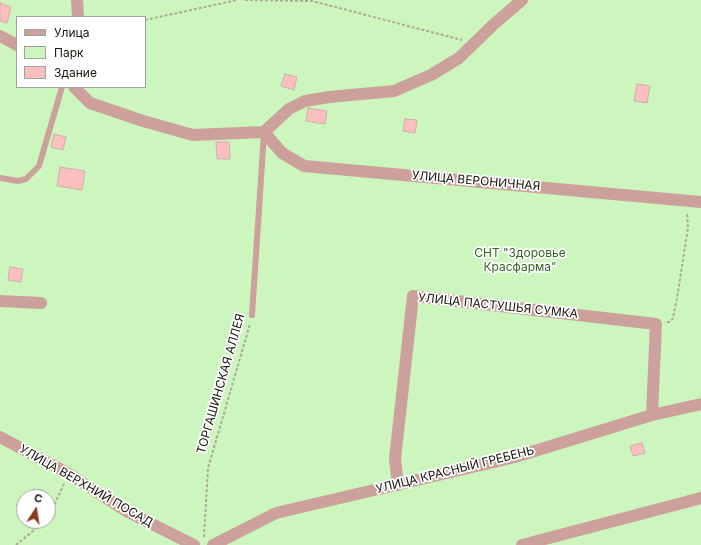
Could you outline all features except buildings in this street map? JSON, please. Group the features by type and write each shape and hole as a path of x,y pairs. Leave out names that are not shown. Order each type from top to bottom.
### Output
{"street":[{"path":"77,0 78,16"},
{"path":"75,88 90,103 143,121 193,135 264,132 290,109 305,101 394,90 431,75 459,58 522,0"},
{"path":"0,36 16,45"},
{"name":"УЛИЦА ВЕРОНИЧНАЯ","path":"264,132 282,153 304,166 701,202"},
{"name":"УЛИЦА ПАСТУШЬЯ СУМКА","path":"398,485 395,459 413,296 656,324"},
{"path":"0,301 41,303"},
{"path":"652,415 656,324"},
{"name":"УЛИЦА КРАСНЫЙ ГРЕБЕНЬ","path":"208,541 276,513 515,457 652,415 701,404"},
{"name":"УЛИЦА ВЕРХНИЙ ПОСАД","path":"0,437 69,474 128,512 194,545"},
{"path":"522,545 701,498"}],"lane":[{"path":"0,178 18,181 26,179 39,166 62,88"},
{"name":"ТОРГАШИНСКАЯ АЛЛЕЯ","path":"252,315 264,132"}],"path":[{"path":"146,20 237,0"},
{"path":"246,0 312,1 475,43"},
{"path":"656,324 670,322 673,318 688,228 687,200"},
{"name":"ТОРГАШИНСКАЯ АЛЛЕЯ","path":"208,541 208,468 252,315"},
{"path":"56,501 69,474"},
{"path":"16,545 35,529"}],"green space":[{"name":"СНТ \"Здоровье Красфарма\"","path":"0,0 701,0 701,545 0,545"}]}
